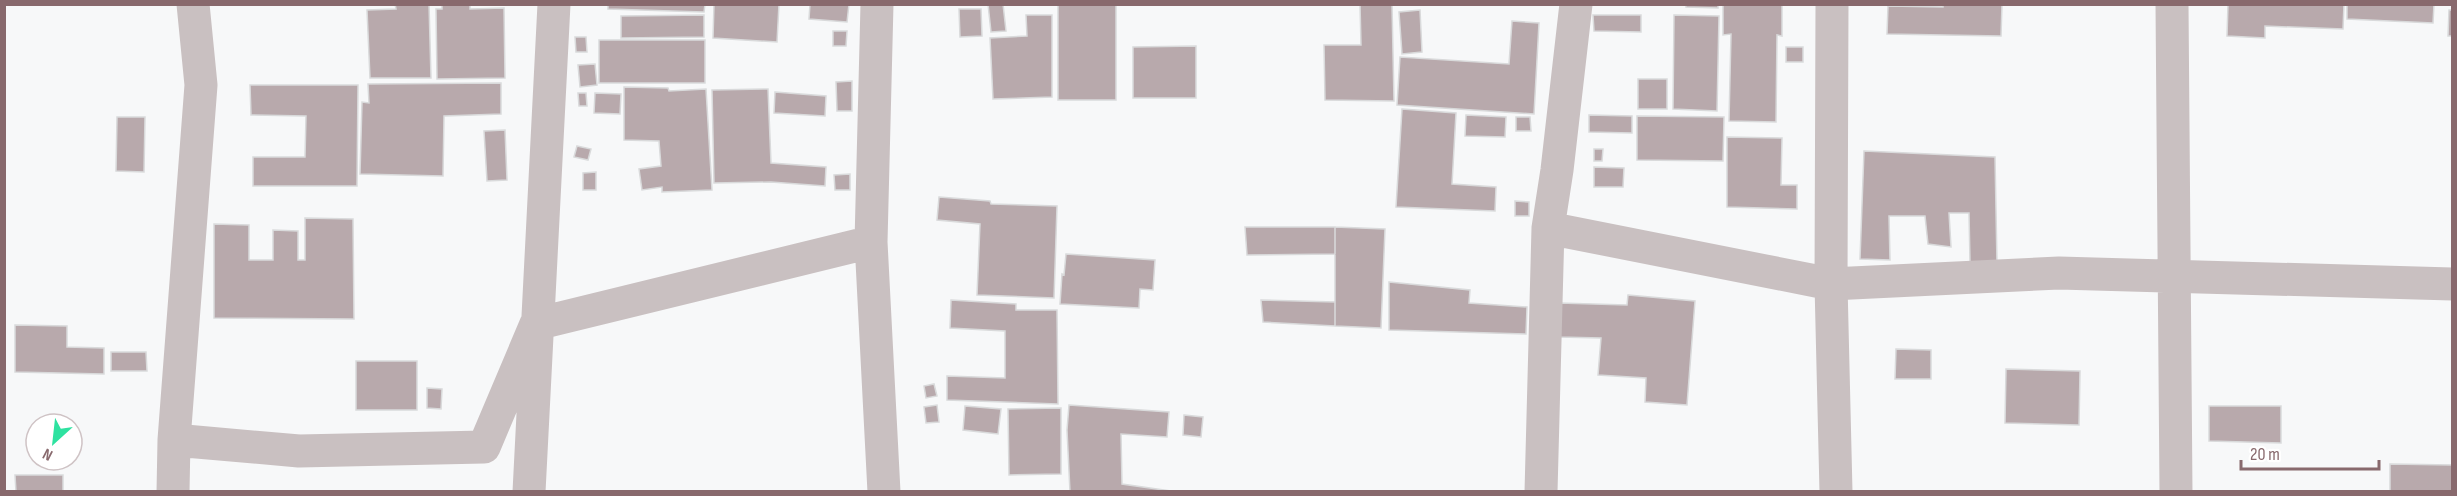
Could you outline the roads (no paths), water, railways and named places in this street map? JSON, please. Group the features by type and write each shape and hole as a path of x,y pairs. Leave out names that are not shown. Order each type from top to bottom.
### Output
{"street":[{"path":"173,492 174,440 201,84 193,4"},
{"path":"529,492 554,4"},
{"path":"877,4 871,242 884,492"},
{"path":"1541,492 1548,228 1576,4"},
{"path":"1832,4 1830,284 1836,492"},
{"path":"2172,4 2176,492"},
{"path":"1548,228 1830,284 2059,273 2452,284"},
{"path":"536,324 871,242"},
{"path":"174,440 299,451 484,447 536,324"}]}
